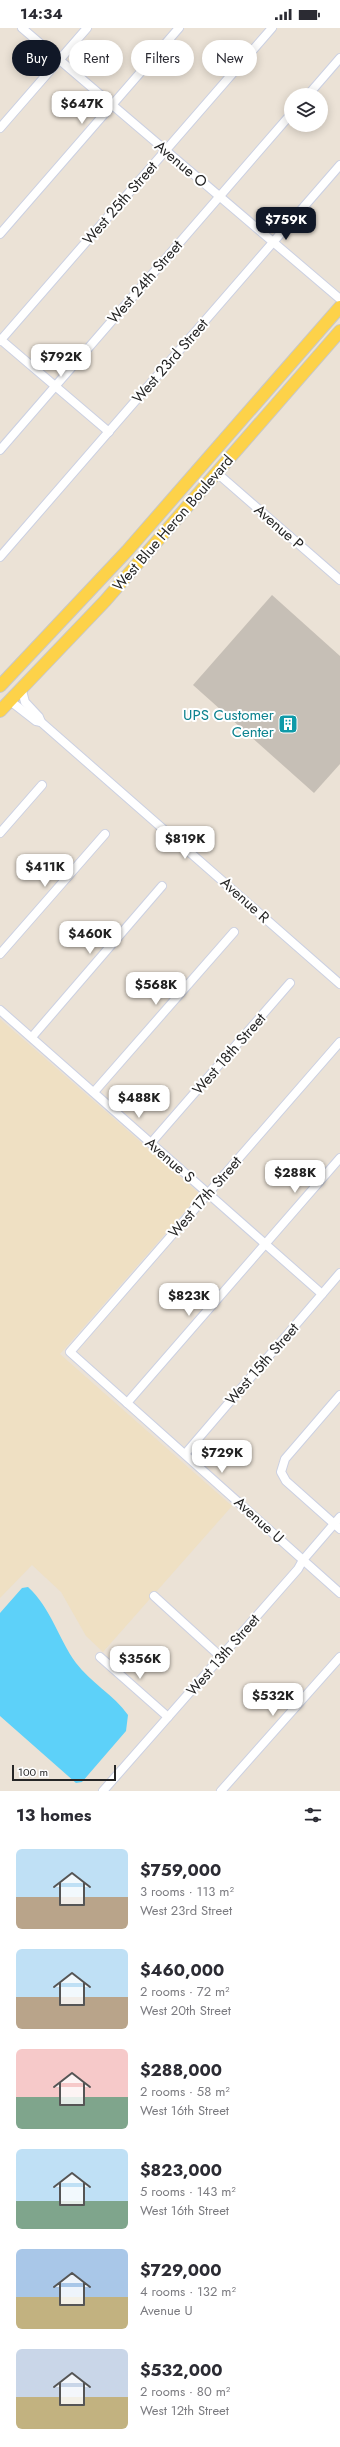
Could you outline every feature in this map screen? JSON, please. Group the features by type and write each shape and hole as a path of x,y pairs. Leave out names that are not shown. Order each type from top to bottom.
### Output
{"main road":[{"name":"West Blue Heron Boulevard","path":"0,686 127,551 340,307"},
{"name":"West Blue Heron Boulevard","path":"0,711 21,687 105,601 340,331"},
{"path":"217,473 217,462 258,412 256,404"},
{"path":"154,546 156,532 199,481 198,470"}],"street":[{"name":"Avenue O","path":"22,28 36,40"},
{"path":"61,55 82,28"},
{"path":"61,56 87,28"},
{"path":"0,234 179,28"},
{"name":"West 25th Street","path":"0,340 272,28"},
{"path":"314,88 340,58"},
{"name":"Avenue O","path":"61,62 340,299"},
{"path":"0,124 43,76"},
{"path":"0,128 44,76"},
{"name":"West 24th Street","path":"0,450 284,122"},
{"name":"West 23rd Street","path":"0,557 340,165"},
{"path":"0,340 109,432"},
{"name":"Avenue P","path":"217,473 340,580"},
{"name":"Avenue R","path":"21,687 26,702 39,717 41,722 340,984"},
{"name":"Avenue R","path":"9,700 36,721 41,722"},
{"path":"0,833 42,785"},
{"path":"0,954 105,834"},
{"path":"32,1037 162,886"},
{"path":"94,1092 234,932"},
{"name":"West 18th Street","path":"151,1143 290,982"},
{"name":"Avenue S","path":"0,1010 322,1294"},
{"name":"West 17th Street","path":"70,1352 340,1042"},
{"path":"127,1403 340,1158"},
{"name":"West 15th Street","path":"185,1454 340,1273"},
{"name":"Avenue U","path":"70,1352 340,1593"},
{"path":"337,1526 286,1480 281,1472 285,1459 340,1395"},
{"name":"West 13th Street","path":"103,1791 298,1569 303,1560 337,1526 340,1517"},
{"path":"154,1596 221,1657"},
{"path":"100,1657 168,1717"},
{"path":"221,1791 340,1657"}],"shaded area":[{"path":"0,1019 200,1194 60,1354 232,1506 103,1652 86,1636 61,1592 32,1565 0,1598"}],"water":[{"path":"28,1587 43,1604 76,1663 116,1701 128,1715 126,1731 82,1782 76,1783 0,1716 0,1613 22,1588"}],"building":[{"name":"UPS Customer Center","path":"272,595 340,656 340,764 314,793 193,685"}],"place":[{"name":"UPS Customer Center","path":"288,724"}]}
